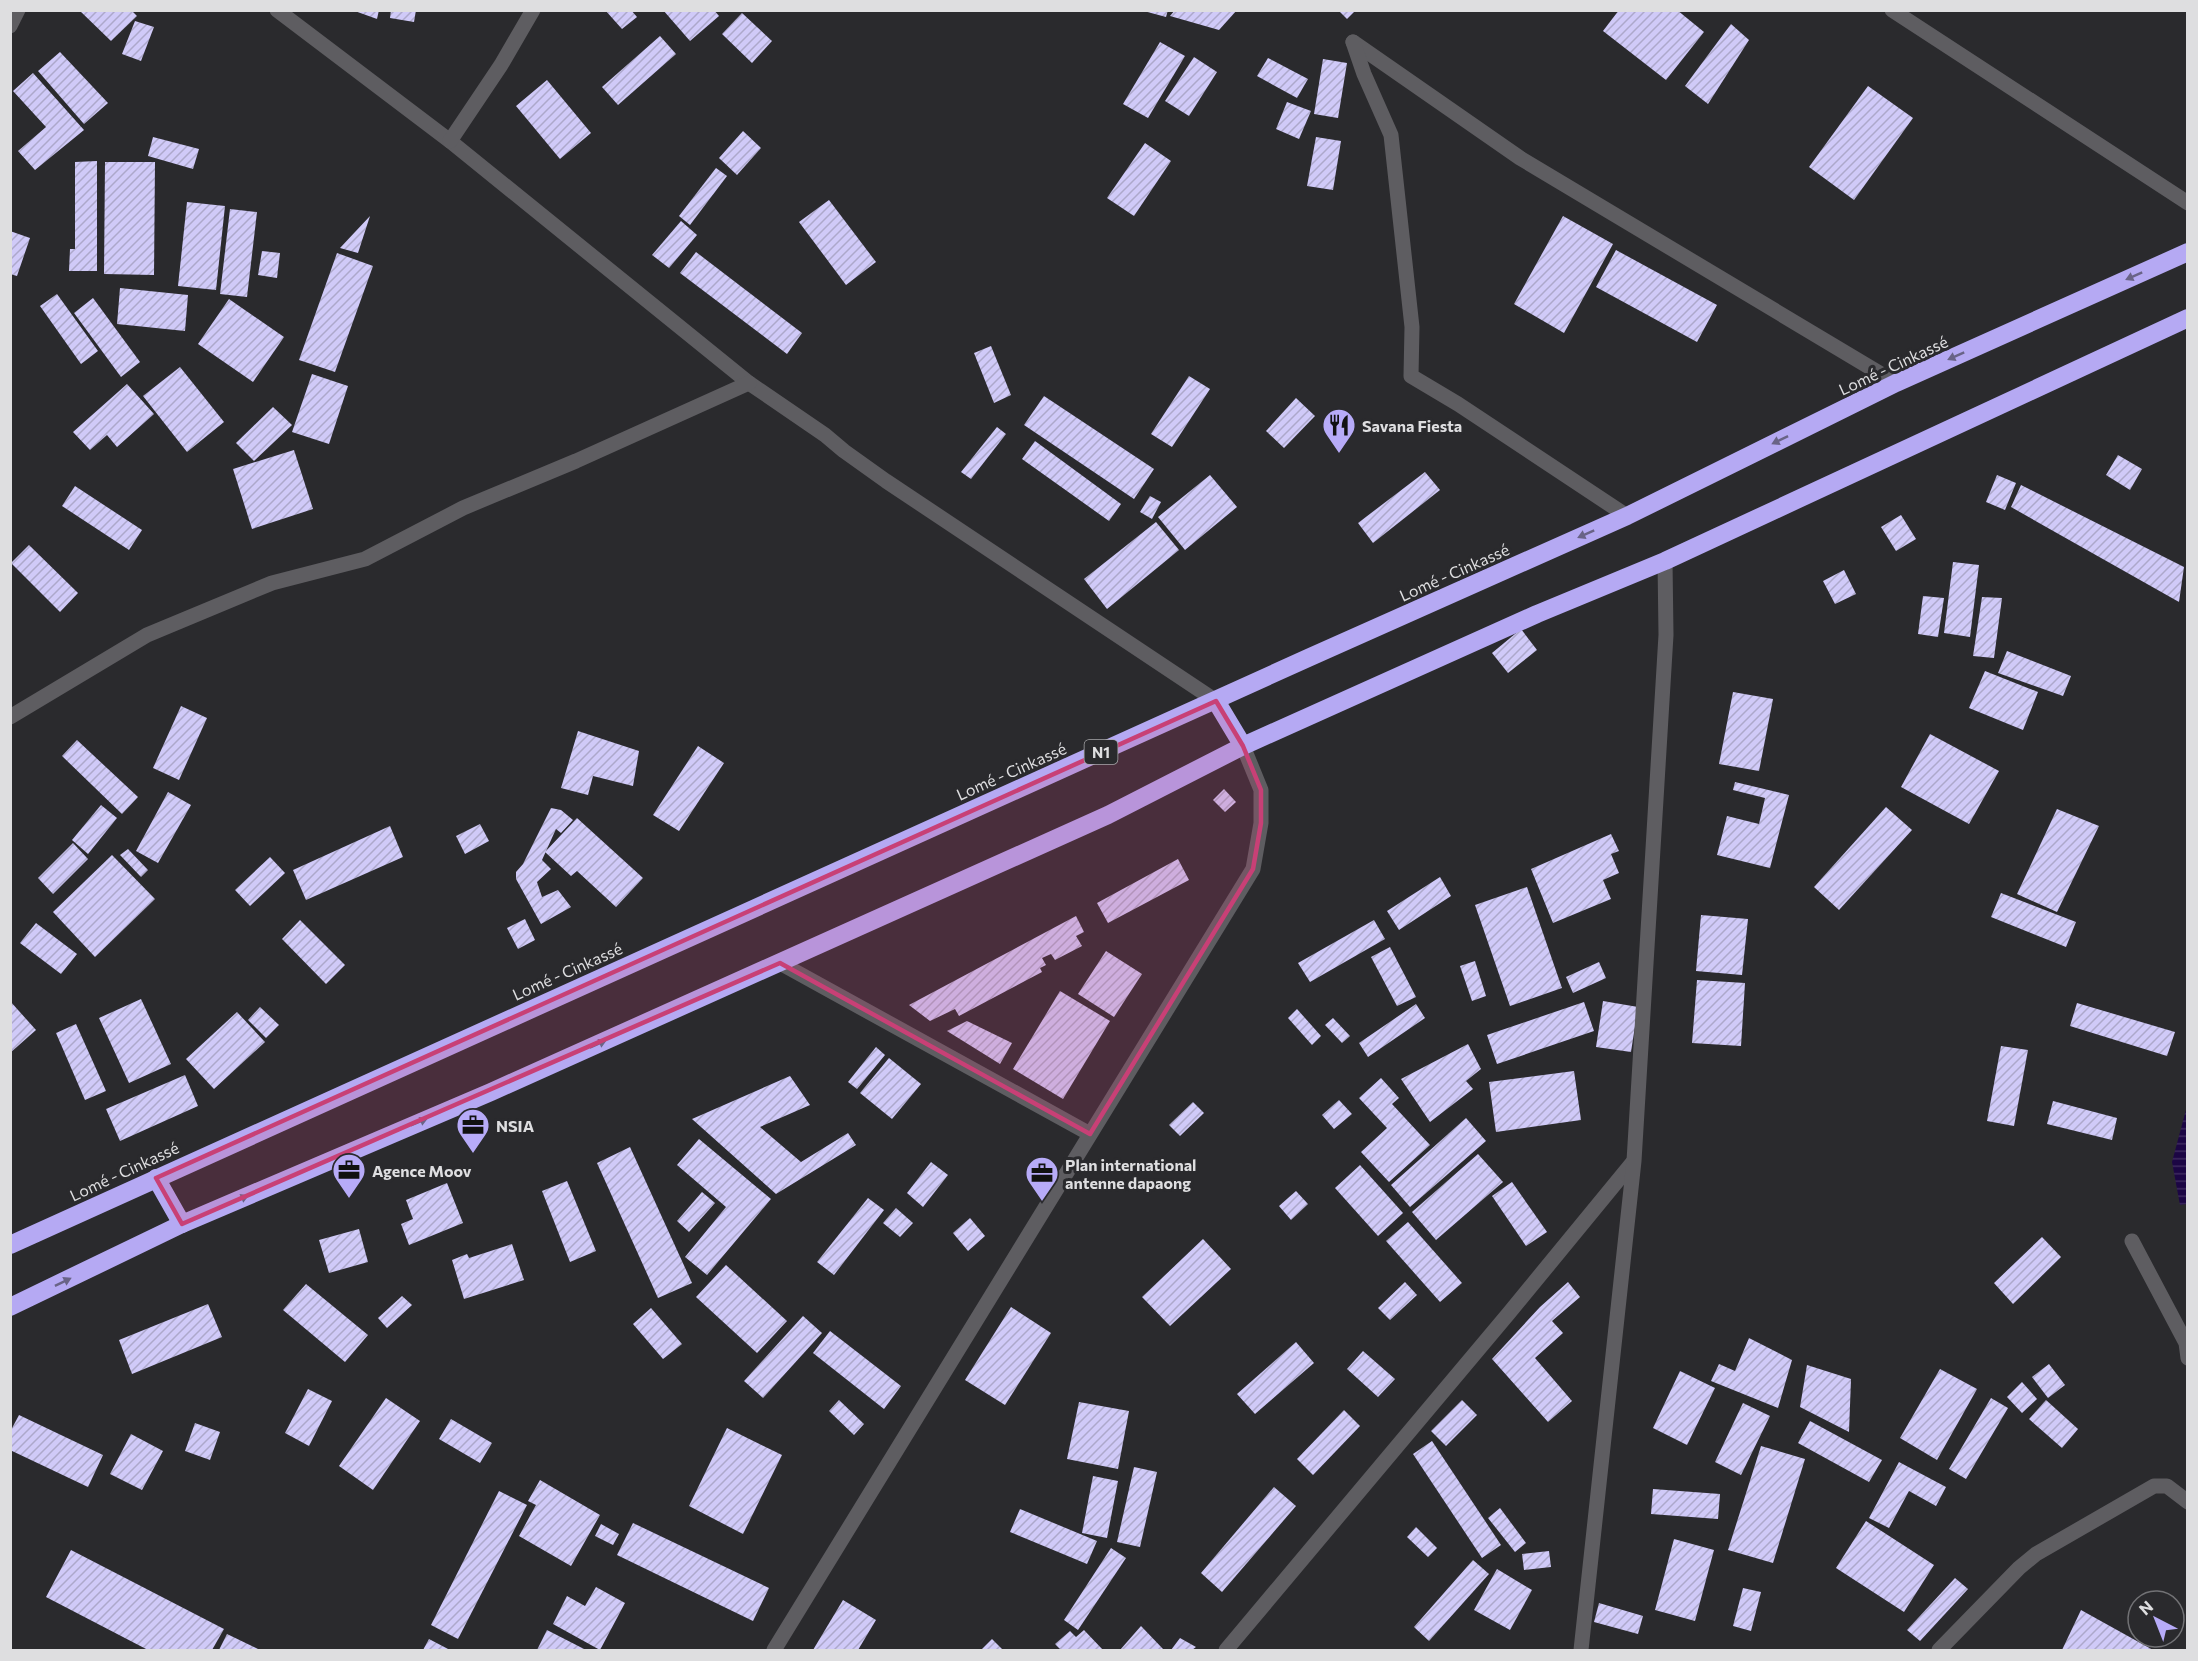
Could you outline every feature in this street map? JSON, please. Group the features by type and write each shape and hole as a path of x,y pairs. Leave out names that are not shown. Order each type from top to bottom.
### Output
{"highway":[{"name":"Lomé - Cinkassé","path":"10,1245 1627,516 1896,383 2187,252"},
{"path":"10,1307 182,1224 491,1092 1108,815 1243,746 1537,614 1665,561 2187,318"},
{"path":"1216,701 1243,746"},
{"path":"156,1178 182,1224"}],"street":[{"path":"10,26 18,10"},
{"path":"277,10 450,141 749,383 825,435 886,481 1216,701"},
{"path":"450,141 501,65 533,10"},
{"path":"1892,10 2187,203"},
{"path":"1627,516 1458,404 1411,376 1412,327 1391,135 1364,74 1353,42 1520,158 1896,383"},
{"path":"10,717 147,635 272,583 365,559 463,508 576,461 749,383"},
{"path":"1581,1650 1634,1161 1666,635 1665,561"},
{"path":"774,1650 1253,869 1261,824 1261,790 1243,746"},
{"path":"780,963 1090,1134"},
{"path":"1226,1650 1634,1161"},
{"path":"2132,1241 2186,1343 2187,1358"},
{"path":"1939,1650 2019,1568 2036,1554 2154,1486 2167,1486 2187,1501"}],"highlighted area":[{"path":"1216,701 1243,746 1261,790 1261,823 1253,869 1090,1134 780,963 182,1224 156,1178"}],"shaded area":[{"path":"2187,1106 2187,1204 2180,1205 2172,1162"}],"building":[{"path":"79,10 131,10 137,16 111,41"},
{"path":"352,10 379,10 377,19"},
{"path":"391,10 416,10 414,22 390,18"},
{"path":"605,10 631,10 637,17 622,29"},
{"path":"663,10 714,10 719,16 690,41"},
{"path":"1140,10 1168,10 1166,17"},
{"path":"1175,10 1237,10 1219,30 1170,16"},
{"path":"1338,10 1356,10 1347,19"},
{"path":"1619,10 1677,10 1704,32 1666,80 1603,31"},
{"path":"742,13 772,41 752,63 722,34"},
{"path":"135,21 154,27 141,61 122,54"},
{"path":"1731,24 1749,40 1708,104 1685,86"},
{"path":"660,36 676,54 618,105 602,87"},
{"path":"1160,42 1185,56 1148,118 1123,104"},
{"path":"60,52 108,103 84,124 38,71"},
{"path":"1194,57 1217,72 1189,116 1165,101"},
{"path":"1268,58 1308,79 1297,98 1257,76"},
{"path":"1323,59 1347,63 1338,118 1314,114"},
{"path":"33,73 84,130 35,170 18,151 46,127 13,91"},
{"path":"547,80 591,133 560,159 516,106"},
{"path":"1868,86 1913,118 1854,200 1809,167"},
{"path":"1287,102 1311,111 1299,139 1276,129"},
{"path":"743,131 761,148 737,175 719,158"},
{"path":"153,137 199,149 193,169 148,156"},
{"path":"1316,137 1341,141 1333,190 1307,186"},
{"path":"1145,143 1171,161 1134,216 1107,198"},
{"path":"97,161 97,271 69,271 70,249 75,249 75,162"},
{"path":"105,162 155,162 154,275 104,274"},
{"path":"716,168 727,176 690,225 679,216"},
{"path":"829,200 876,262 846,285 799,222"},
{"path":"187,202 225,206 216,290 178,286"},
{"path":"230,209 257,212 247,297 220,294"},
{"path":"370,216 358,253 340,248"},
{"path":"1563,216 1613,244 1564,333 1514,304"},
{"path":"681,221 697,235 669,268 652,255"},
{"path":"10,231 30,238 17,276 10,274"},
{"path":"1616,250 1717,305 1697,342 1596,287"},
{"path":"262,251 280,253 277,278 258,275"},
{"path":"696,252 802,333 787,354 680,273"},
{"path":"337,253 373,266 335,372 299,360"},
{"path":"120,288 188,295 185,331 117,324"},
{"path":"57,294 98,351 81,364 40,306"},
{"path":"93,298 140,362 121,377 74,313"},
{"path":"229,299 284,337 253,382 198,344"},
{"path":"991,346 1011,395 994,403 974,353"},
{"path":"180,367 224,422 187,452 143,396"},
{"path":"312,374 348,386 329,444 292,432"},
{"path":"1189,376 1210,389 1172,447 1151,434"},
{"path":"127,384 154,414 117,447 107,435 90,450 73,432"},
{"path":"1044,396 1154,469 1134,499 1024,425"},
{"path":"1296,398 1315,416 1284,448 1266,431"},
{"path":"273,407 292,425 254,461 236,443"},
{"path":"997,427 1006,434 971,479 961,472"},
{"path":"1035,441 1121,504 1109,521 1022,459"},
{"path":"294,450 313,509 252,529 233,469"},
{"path":"2118,455 2142,469 2130,490 2106,475"},
{"path":"1425,472 1440,490 1373,543 1358,523"},
{"path":"1210,475 1237,507 1185,550 1158,517"},
{"path":"1997,475 2016,483 2005,510 1986,502"},
{"path":"2021,485 2184,567 2179,602 2011,507"},
{"path":"75,486 142,530 129,550 62,506"},
{"path":"1150,496 1161,502 1152,519 1140,512"},
{"path":"1901,515 1916,539 1896,551 1881,527"},
{"path":"1156,522 1179,550 1107,609 1084,579"},
{"path":"29,545 78,593 60,612 11,563"},
{"path":"1953,562 1979,565 1970,637 1944,633"},
{"path":"1844,570 1856,594 1835,604 1823,581"},
{"path":"1923,596 1944,598 1938,637 1918,634"},
{"path":"1982,597 2002,598 1994,658 1973,656"},
{"path":"1521,629 1537,650 1508,673 1492,653"},
{"path":"2007,651 2071,676 2063,696 1998,673"},
{"path":"1985,671 2038,692 2023,730 1969,708"},
{"path":"1733,692 1773,699 1759,771 1719,764"},
{"path":"181,706 207,718 179,780 153,768"},
{"path":"578,731 639,751 633,786 593,776 588,795 561,788"},
{"path":"1930,734 1999,771 1969,824 1901,787"},
{"path":"77,740 138,797 122,814 62,756"},
{"path":"698,746 724,763 679,831 653,815"},
{"path":"1735,782 1789,795 1770,868 1717,855 1727,816 1759,824 1765,798 1733,790"},
{"path":"1224,789 1236,802 1225,812 1213,800"},
{"path":"168,792 191,805 158,863 136,851"},
{"path":"101,805 117,818 88,854 72,840"},
{"path":"1886,807 1912,830 1839,910 1814,887"},
{"path":"551,808 561,810 573,820 561,833 556,829 542,860 551,869 537,882 542,897 558,890 571,907 541,924 516,879 516,872 523,864"},
{"path":"2057,809 2099,826 2057,912 2017,894"},
{"path":"577,818 643,878 616,907 577,871 571,876 545,852"},
{"path":"480,824 489,841 465,854 456,836"},
{"path":"390,826 403,857 306,900 293,870"},
{"path":"1611,834 1619,851 1611,854 1619,873 1603,880 1611,899 1553,923 1531,869"},
{"path":"73,843 88,859 53,894 38,878"},
{"path":"128,849 148,870 141,877 120,855"},
{"path":"112,855 155,899 95,957 53,912"},
{"path":"270,857 285,873 250,906 235,890"},
{"path":"1178,859 1189,880 1108,923 1097,903"},
{"path":"1440,877 1451,896 1399,930 1387,911"},
{"path":"1527,887 1562,988 1510,1006 1475,905"},
{"path":"2001,893 2076,922 2066,947 1991,917"},
{"path":"1701,915 1748,919 1742,975 1696,971"},
{"path":"1076,916 1084,932 1076,936 1082,946 1055,960 1051,954 1042,958 1046,965 1040,968 1042,972 959,1016 955,1009 930,1021 909,1005"},
{"path":"525,919 535,940 518,949 507,928"},
{"path":"300,920 345,965 326,984 282,939"},
{"path":"1374,920 1385,939 1310,982 1298,963"},
{"path":"36,923 77,954 61,974 20,943"},
{"path":"1390,947 1416,997 1397,1006 1371,957"},
{"path":"1106,951 1142,974 1114,1017 1078,994"},
{"path":"1475,961 1486,996 1472,1001 1460,966"},
{"path":"1599,962 1606,978 1573,993 1566,977"},
{"path":"1697,980 1745,983 1741,1046 1692,1043"},
{"path":"1060,991 1110,1021 1063,1099 1013,1069"},
{"path":"141,999 171,1064 129,1083 99,1018"},
{"path":"10,1001 36,1030 10,1053"},
{"path":"1603,1001 1638,1007 1631,1052 1596,1047"},
{"path":"1584,1002 1594,1031 1497,1064 1487,1035"},
{"path":"2077,1003 2175,1032 2167,1056 2070,1026"},
{"path":"1416,1004 1425,1018 1368,1057 1359,1043"},
{"path":"260,1007 279,1025 266,1038 248,1020"},
{"path":"1297,1009 1321,1036 1312,1045 1288,1018"},
{"path":"237,1012 265,1042 214,1089 186,1059"},
{"path":"1333,1018 1350,1036 1342,1043 1325,1025"},
{"path":"967,1021 1012,1043 1000,1064 947,1031"},
{"path":"76,1024 106,1091 85,1100 56,1033"},
{"path":"1468,1044 1481,1069 1466,1081 1473,1089 1430,1122 1401,1079"},
{"path":"2001,1046 2028,1050 2014,1126 1987,1121"},
{"path":"876,1047 885,1055 857,1089 848,1082"},
{"path":"889,1058 921,1084 892,1119 860,1093"},
{"path":"1574,1071 1581,1120 1496,1132 1489,1082"},
{"path":"185,1075 198,1106 120,1141 106,1109"},
{"path":"790,1076 810,1105 760,1127 801,1162 848,1133 856,1145 776,1194 692,1119"},
{"path":"1381,1078 1399,1098 1392,1104 1430,1145 1389,1182 1361,1152 1387,1128 1359,1098"},
{"path":"1339,1100 1352,1114 1334,1129 1322,1115"},
{"path":"2053,1101 2117,1118 2112,1140 2047,1124"},
{"path":"1193,1102 1204,1113 1180,1136 1169,1125"},
{"path":"1466,1118 1486,1141 1410,1207 1391,1185"},
{"path":"699,1139 771,1199 707,1275 685,1257 726,1207 677,1165"},
{"path":"630,1147 692,1283 658,1298 597,1163"},
{"path":"1478,1154 1503,1182 1436,1240 1412,1212"},
{"path":"931,1162 948,1175 923,1207 907,1193"},
{"path":"1360,1165 1403,1213 1378,1236 1335,1188"},
{"path":"567,1181 596,1251 570,1262 542,1191"},
{"path":"1512,1182 1547,1232 1526,1246 1492,1196"},
{"path":"447,1183 463,1223 409,1245 401,1224 413,1219 406,1200"},
{"path":"1296,1191 1308,1204 1291,1220 1279,1206"},
{"path":"702,1192 715,1203 689,1232 677,1221"},
{"path":"868,1198 884,1210 834,1275 817,1262"},
{"path":"896,1208 913,1223 900,1237 883,1223"},
{"path":"970,1218 985,1236 968,1251 953,1233"},
{"path":"1408,1222 1462,1283 1440,1302 1386,1241"},
{"path":"359,1229 368,1262 329,1273 319,1240"},
{"path":"2042,1237 2061,1257 2013,1304 1994,1283"},
{"path":"1203,1239 1231,1269 1170,1326 1142,1297"},
{"path":"512,1244 524,1280 464,1299 452,1260 467,1254 469,1258"},
{"path":"726,1265 787,1321 757,1353 696,1297"},
{"path":"1405,1282 1417,1295 1390,1320 1378,1308"},
{"path":"1568,1282 1580,1297 1552,1321 1563,1333 1535,1358 1572,1401 1548,1422 1492,1359 1540,1307"},
{"path":"306,1284 368,1335 345,1362 283,1310"},
{"path":"402,1296 412,1305 387,1328 378,1318"},
{"path":"208,1304 222,1337 132,1374 119,1340"},
{"path":"1011,1307 1051,1333 1005,1405 965,1380"},
{"path":"651,1308 682,1344 663,1359 633,1324"},
{"path":"803,1316 822,1333 763,1398 744,1381"},
{"path":"830,1331 901,1386 884,1409 813,1353"},
{"path":"1749,1338 1792,1360 1778,1408 1711,1381 1719,1364 1735,1371"},
{"path":"1296,1342 1314,1363 1255,1414 1237,1394"},
{"path":"1363,1351 1395,1379 1378,1397 1347,1369"},
{"path":"2049,1364 2065,1385 2048,1398 2032,1377"},
{"path":"1807,1365 1851,1379 1849,1432 1800,1407"},
{"path":"1940,1369 1977,1389 1937,1460 1900,1438"},
{"path":"1680,1371 1715,1388 1687,1445 1653,1428"},
{"path":"2022,1382 2037,1399 2022,1413 2007,1397"},
{"path":"308,1389 332,1401 309,1446 285,1433"},
{"path":"386,1398 420,1421 373,1490 339,1466"},
{"path":"1991,1398 2008,1408 1966,1479 1949,1469"},
{"path":"839,1400 864,1424 854,1435 829,1411"},
{"path":"1462,1400 1477,1415 1446,1446 1431,1431"},
{"path":"2046,1400 2078,1429 2062,1448 2029,1419"},
{"path":"1079,1402 1129,1411 1118,1469 1067,1459"},
{"path":"1743,1403 1770,1416 1741,1475 1715,1462"},
{"path":"1344,1410 1360,1426 1313,1475 1297,1459"},
{"path":"19,1415 103,1455 88,1487 10,1450 10,1432"},
{"path":"451,1419 492,1443 480,1463 439,1439"},
{"path":"1810,1421 1882,1460 1869,1482 1798,1443"},
{"path":"195,1423 220,1432 210,1460 185,1451"},
{"path":"727,1428 782,1455 743,1534 689,1506"},
{"path":"131,1434 163,1451 142,1490 110,1474"},
{"path":"1432,1441 1501,1545 1482,1558 1413,1454"},
{"path":"1761,1446 1805,1459 1773,1563 1728,1550"},
{"path":"1899,1462 1946,1487 1936,1506 1909,1491 1889,1528 1869,1518"},
{"path":"1134,1467 1157,1472 1140,1547 1117,1542"},
{"path":"1093,1476 1118,1481 1107,1538 1082,1533"},
{"path":"540,1480 600,1515 571,1566 519,1536 536,1505 528,1501"},
{"path":"1274,1487 1296,1506 1222,1592 1201,1573"},
{"path":"1653,1489 1720,1494 1718,1519 1651,1514"},
{"path":"499,1491 527,1505 458,1639 431,1625"},
{"path":"1500,1508 1526,1543 1515,1552 1488,1518"},
{"path":"1020,1509 1097,1541 1087,1564 1010,1532"},
{"path":"1866,1521 1934,1565 1904,1612 1836,1568"},
{"path":"633,1523 769,1588 753,1621 617,1555"},
{"path":"601,1524 619,1534 613,1545 595,1536"},
{"path":"1416,1527 1437,1548 1428,1557 1407,1537"},
{"path":"1674,1539 1714,1550 1695,1621 1655,1610"},
{"path":"1111,1548 1126,1558 1078,1630 1064,1620"},
{"path":"71,1550 224,1629 212,1650 148,1650 46,1597"},
{"path":"1549,1551 1551,1567 1524,1570 1522,1554"},
{"path":"1473,1560 1489,1574 1429,1641 1414,1627"},
{"path":"1497,1569 1532,1590 1510,1630 1474,1610"},
{"path":"1955,1578 1968,1589 1920,1641 1907,1630"},
{"path":"596,1587 625,1603 600,1650 553,1624 567,1596 585,1606"},
{"path":"1743,1588 1761,1592 1751,1631 1733,1626"},
{"path":"843,1600 876,1620 858,1650 813,1650"},
{"path":"1599,1603 1643,1616 1638,1634 1594,1622"},
{"path":"2081,1610 2126,1635 2126,1649 2153,1650 2062,1650"},
{"path":"1141,1626 1164,1650 1120,1650"},
{"path":"547,1630 586,1650 537,1650"},
{"path":"1084,1630 1103,1650 1061,1650 1055,1644 1070,1631 1076,1637"},
{"path":"227,1634 260,1650 219,1650"},
{"path":"1180,1638 1196,1647 1192,1650 1171,1650"},
{"path":"429,1639 450,1650 423,1650"},
{"path":"992,1639 1003,1650 981,1650"}],"place":[{"name":"Savana Fiesta","path":"1339,454"},
{"name":"NSIA","path":"473,1154"},
{"name":"Agence Moov","path":"349,1199"},
{"name":"Plan international antenne dapaong","path":"1042,1202"}]}
